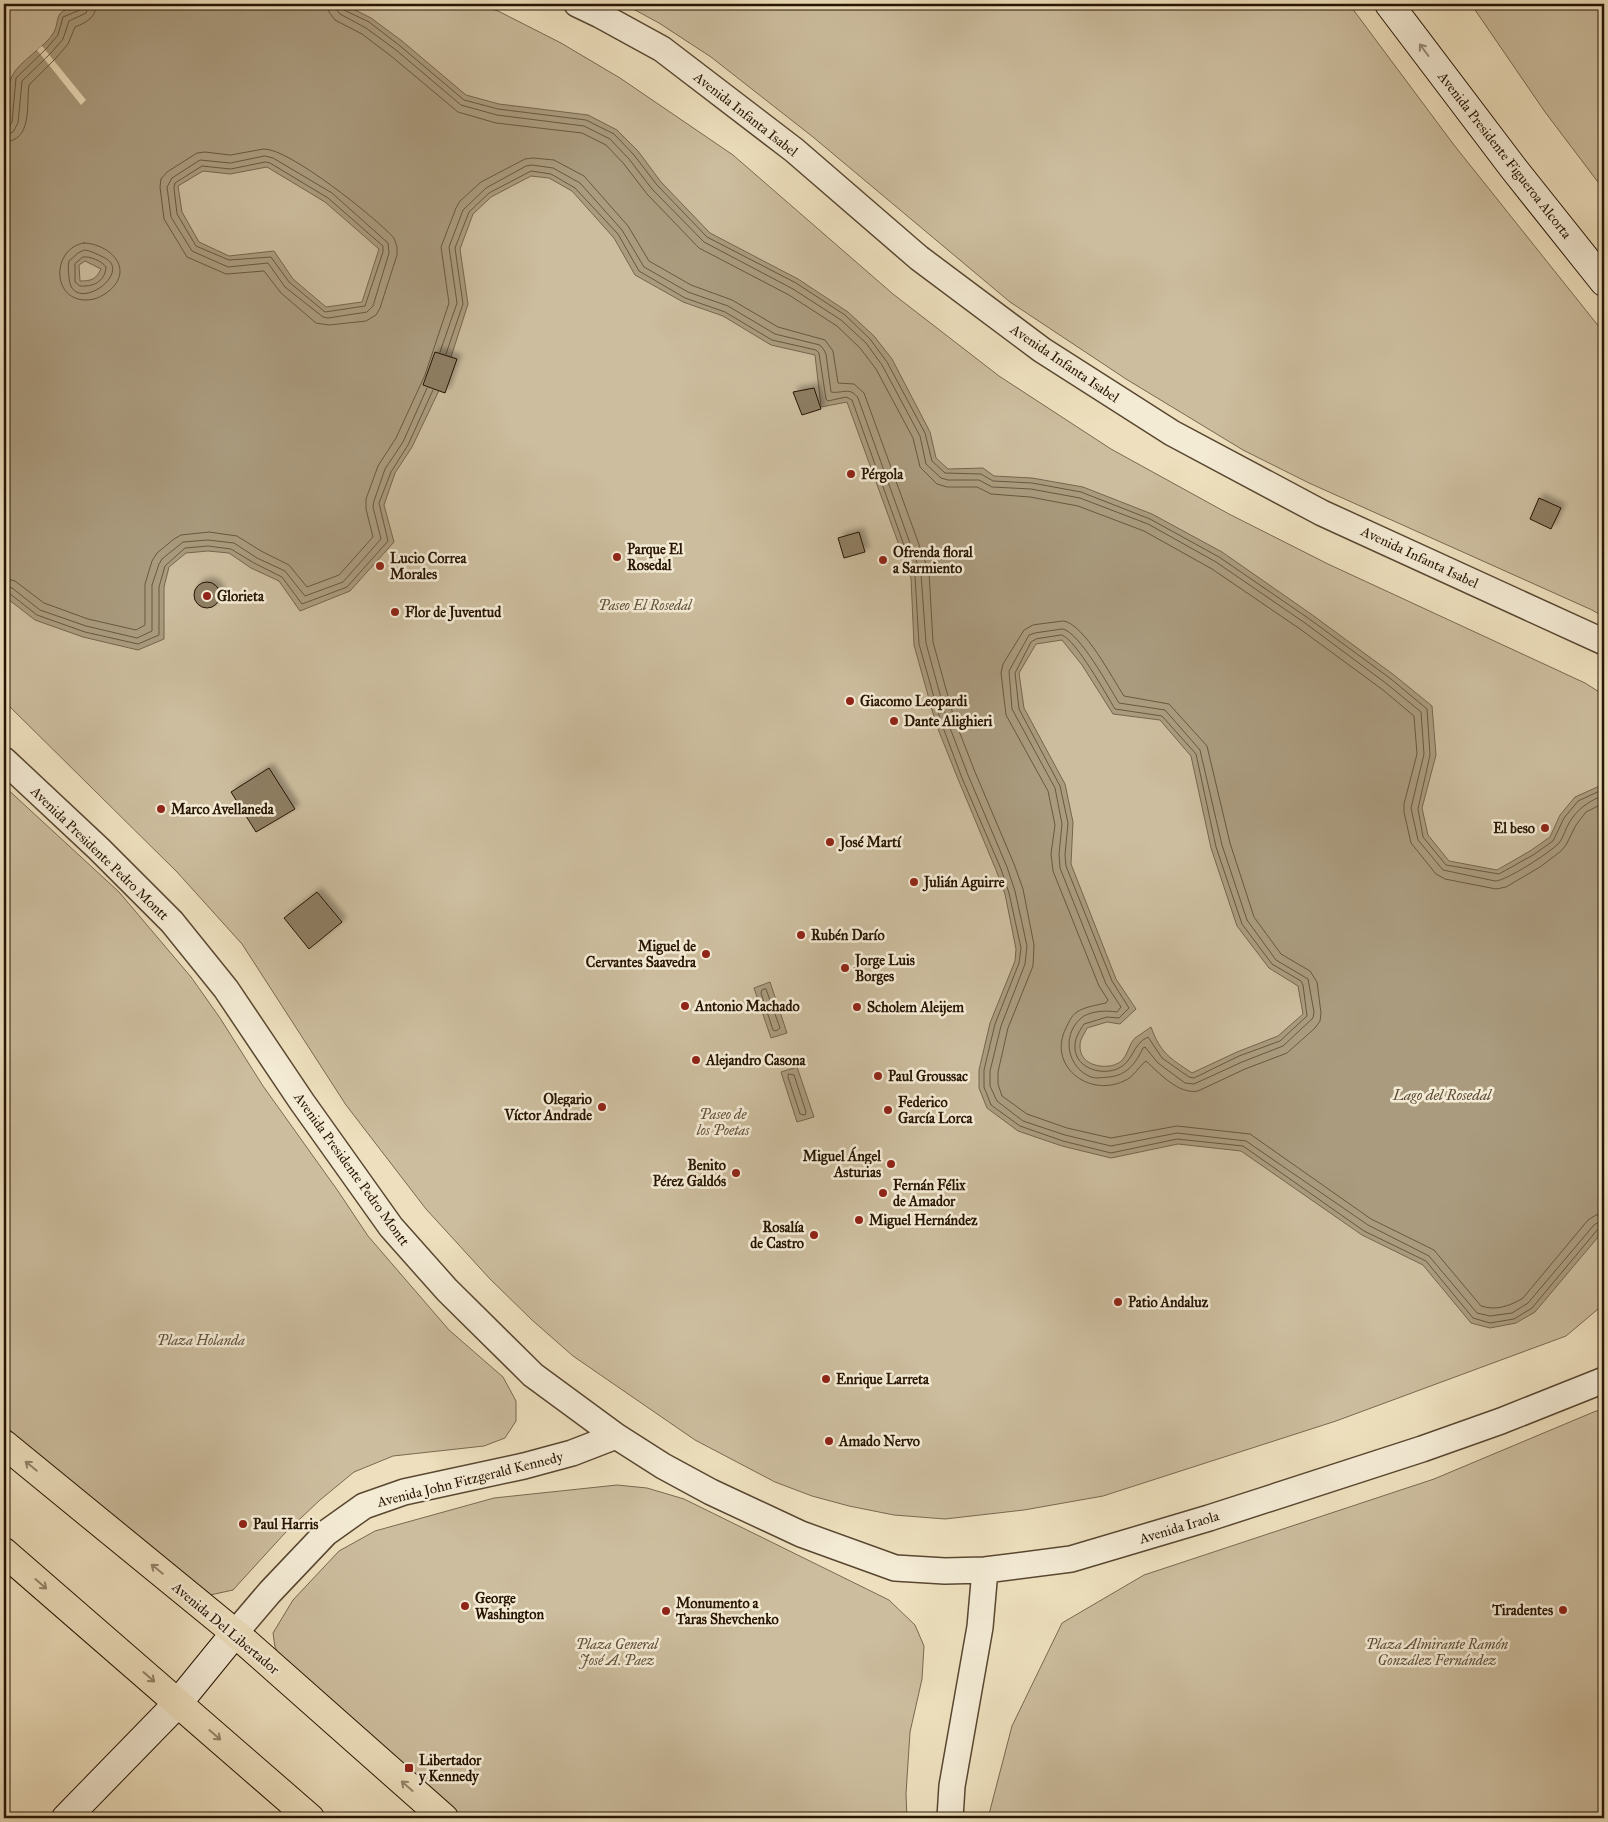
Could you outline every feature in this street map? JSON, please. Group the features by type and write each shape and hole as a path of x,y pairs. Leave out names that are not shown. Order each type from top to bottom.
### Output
{"main road":[{"name":"Avenida Presidente Figueroa Alcorta","path":"1389,4 1401,15 1514,170 1604,282"},
{"name":"Avenida Del Libertador","path":"4,1444 236,1633 444,1818"},
{"path":"4,1552 310,1818"},
{"name":"Avenida John Fitzgerald Kennedy","path":"66,1818 178,1703 236,1633"}],"street":[{"name":"Avenida Infanta Isabel","path":"577,4 662,49 794,150 919,258 1042,350 1172,433 1322,513 1604,642"},
{"name":"Avenida Presidente Pedro Montt","path":"4,760 99,848 172,922 226,989 302,1102 391,1227 447,1290 536,1379 616,1436 664,1466 711,1492 801,1534 895,1568 945,1571 986,1570"},
{"name":"Avenida Iraola","path":"986,1570 1071,1559 1209,1518 1422,1449 1501,1421 1604,1380"},
{"name":"Avenida John Fitzgerald Kennedy","path":"236,1633 270,1592 326,1533 364,1506 404,1492 524,1466 572,1453 616,1436"},
{"path":"950,1818 952,1786 980,1627 986,1570"}],"green space":[{"path":"12,4 477,4 498,11 561,43 620,78 733,155 893,294 999,376 1111,449 1229,514 1328,564 1585,683 1604,695 1604,1304 1566,1336 1336,1421 1103,1496 1024,1510 945,1519 894,1515 849,1506 812,1496 775,1482 695,1440 573,1356 490,1279 426,1209 346,1105 242,944 177,872 4,701 4,8"},
{"path":"624,4 1349,4 1454,145 1604,333 1604,617 1309,483 1243,450 1126,379 1010,302 813,137 711,57 659,23"},
{"path":"1471,4 1604,4 1604,190 1545,112"},
{"name":"Plaza Holanda","path":"4,786 119,892 191,977 220,1018 263,1086 368,1236 449,1330 503,1377 516,1401 516,1421 505,1438 484,1446 393,1456 354,1472 320,1500 285,1533 233,1590 210,1595 192,1588 4,1433"},
{"name":"Plaza Almirante Ramón González Fernández","path":"1596,1411 1604,1411 1604,1818 988,1818 1012,1726 1062,1623 1144,1575 1434,1479"},
{"name":"Plaza General José A. Paez","path":"617,1485 647,1488 684,1499 889,1600 915,1625 924,1646 922,1679 910,1732 906,1794 907,1818 460,1818 281,1659 275,1647 273,1633 293,1600 339,1551 375,1531 494,1498"}],"water":[{"name":"Lago del Rosedal","path":"85,4 343,4 371,18 402,41 466,95 499,104 588,115 617,130 638,151 661,182 710,233 798,279 848,312 874,336 892,359 930,432 936,458 948,469 983,468 994,476 1032,478 1083,487 1152,514 1222,552 1311,614 1394,675 1432,706 1436,755 1422,808 1428,835 1449,861 1497,870 1550,837 1560,815 1575,797 1604,784 1604,1230 1535,1312 1516,1323 1490,1328 1471,1323 1423,1265 1362,1235 1241,1151 1178,1144 1111,1158 1062,1146 1018,1131 987,1108 979,1088 979,1070 990,1023 1015,961 1016,949 1005,894 936,724 914,645 911,578 847,402 821,407 815,355 771,345 723,316 683,302 635,275 614,238 572,191 549,178 531,176 491,197 473,214 460,249 468,304 443,382 412,447 395,473 384,505 394,542 350,591 300,611 279,581 251,568 229,553 208,551 186,553 169,567 164,587 164,639 138,650 83,637 35,620 4,596 4,129 9,87 15,70 50,38 61,13 68,8","holes":["267,167 325,202 379,249 362,302 326,307 293,279 274,251 229,256 199,242 182,212 178,186 203,171 230,174","85,261 101,269 93,279 80,281 79,265","1062,640 1082,665 1113,714 1160,720 1191,756 1211,848 1237,926 1269,968 1298,986 1303,1014 1278,1036 1237,1052 1192,1073 1167,1055 1151,1027 1135,1038 1125,1057 1119,1063 1103,1066 1091,1064 1083,1057 1080,1043 1087,1028 1107,1022 1120,1024 1136,1009 1116,979 1071,864 1073,822 1065,784 1024,708 1019,673 1036,644"]},
{"path":"770,982 787,1033 771,1038 754,988"},
{"path":"797,1067 814,1117 797,1122 781,1072"}],"pier":[{"path":"42,46 86,100 81,105 37,50"}],"building":[{"path":"435,352 457,359 445,393 423,385"},
{"path":"814,388 821,409 802,415 793,392"},
{"path":"1539,498 1561,508 1551,529 1530,519"},
{"path":"859,532 865,552 844,558 838,538"},
{"name":"Glorieta","path":"207,582 216,586 220,595 216,604 207,608 198,604 194,595 198,586"},
{"path":"269,768 295,809 256,832 231,792"},
{"path":"317,892 342,922 309,949 284,918"}],"place":[{"name":"Pérgola","path":"851,474"},
{"name":"Parque El Rosedal","path":"617,557"},
{"name":"Ofrenda floral a Sarmiento","path":"883,560"},
{"name":"Lucio Correa Morales","path":"380,566"},
{"name":"Glorieta","path":"207,596"},
{"name":"Flor de Juventud","path":"395,612"},
{"name":"Giacomo Leopardi","path":"850,701"},
{"name":"Dante Alighieri","path":"894,721"},
{"name":"Marco Avellaneda","path":"161,809"},
{"name":"El beso","path":"1545,828"},
{"name":"José Martí","path":"830,842"},
{"name":"Julián Aguirre","path":"914,882"},
{"name":"Rubén Darío","path":"801,935"},
{"name":"Miguel de Cervantes Saavedra","path":"706,954"},
{"name":"Jorge Luis Borges","path":"845,968"},
{"name":"Antonio Machado","path":"685,1006"},
{"name":"Scholem Aleijem","path":"857,1007"},
{"name":"Alejandro Casona","path":"696,1060"},
{"name":"Paul Groussac","path":"878,1076"},
{"name":"Olegario Víctor Andrade","path":"602,1107"},
{"name":"Federico García Lorca","path":"888,1110"},
{"name":"Miguel Ángel Asturias","path":"891,1164"},
{"name":"Benito Pérez Galdós","path":"736,1173"},
{"name":"Fernán Félix de Amador","path":"883,1193"},
{"name":"Miguel Hernández","path":"859,1220"},
{"name":"Rosalía de Castro","path":"814,1235"},
{"name":"Patio Andaluz","path":"1118,1302"},
{"name":"Enrique Larreta","path":"826,1379"},
{"name":"Amado Nervo","path":"829,1441"},
{"name":"Paul Harris","path":"243,1524"},
{"name":"George Washington","path":"465,1606"},
{"name":"Tiradentes","path":"1563,1610"},
{"name":"Monumento a Taras Shevchenko","path":"666,1611"},
{"name":"Libertador y Kennedy","path":"409,1768"}],"park label":[{"name":"Paseo El Rosedal","path":"645,605"},
{"name":"Paseo de los Poetas","path":"723,1122"}]}
